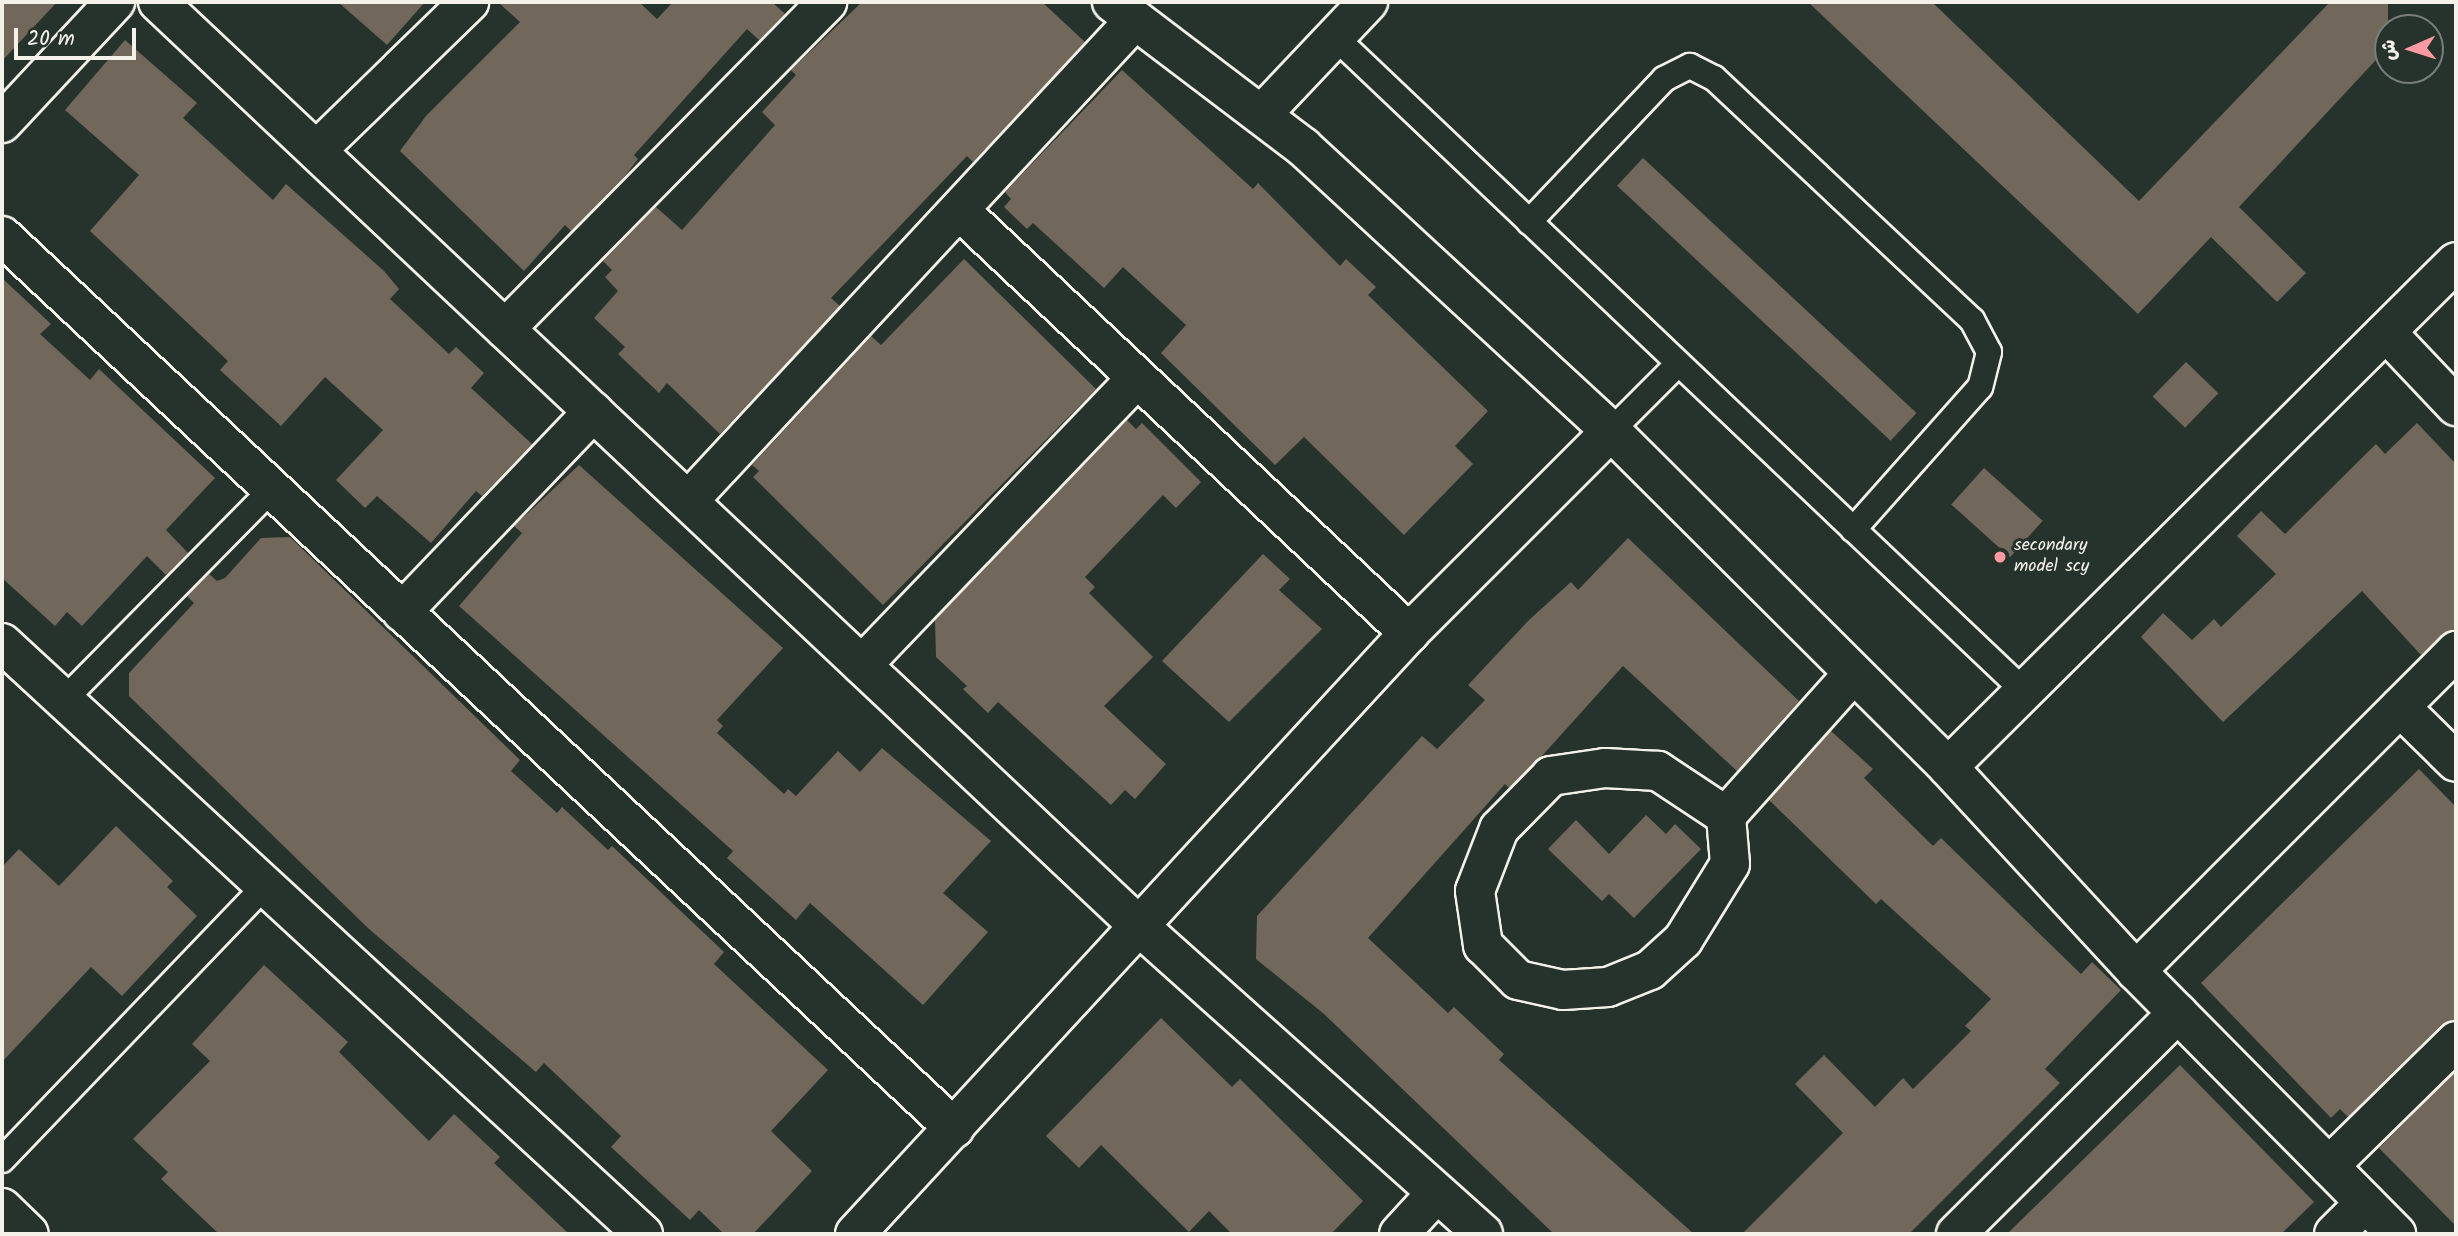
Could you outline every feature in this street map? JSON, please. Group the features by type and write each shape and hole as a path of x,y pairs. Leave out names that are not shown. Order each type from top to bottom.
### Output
{"street":[{"path":"2,124 115,2"},
{"path":"158,2 318,149 505,329 1140,927 1434,1196 1483,1234"},
{"path":"318,149 469,2"},
{"path":"505,329 827,2"},
{"path":"1263,113 1368,2"},
{"path":"689,500 959,210 1123,11 1263,113 1611,430 1948,767 2136,971 2396,1234"},
{"path":"959,210 1409,634"},
{"path":"2,236 954,1128"},
{"path":"1948,767 2456,262"},
{"path":"2386,332 2456,406"},
{"path":"862,665 1137,378"},
{"path":"402,612 593,412"},
{"path":"855,1234 1409,634 1611,430"},
{"path":"2,643 643,1234"},
{"path":"2136,971 2456,651"},
{"path":"1726,816 1658,771 1605,768 1551,776 1499,829 1475,891 1483,945 1518,980 1563,990 1608,987 1650,970 1683,940 1730,864 1726,816 1853,674"},
{"path":"2400,707 2456,761"},
{"path":"1956,1234 2178,1013"},
{"path":"2329,1166 2456,1041"},
{"path":"1399,1234 1434,1196"},
{"path":"2334,1234 2365,1203"},
{"path":"2,1208 29,1234"}],"lane":[{"path":"1335,37 2024,691"},
{"path":"1529,222 1664,79 1690,66 1714,78 1972,320 1989,352 1980,387 1853,530"},
{"path":"1611,430 1678,364"},
{"path":"64,700 272,489"},
{"path":"2,1160 265,886"}],"building":[{"path":"2,2 57,2 2,61"},
{"path":"338,2 425,2 387,45"},
{"path":"498,2 639,2 657,19 673,2 772,2 785,14 759,40 747,29 634,155 638,159 624,177 571,231 565,225 524,271 400,151 426,116 520,22"},
{"path":"862,2 1042,2 1085,42 973,162 967,156 831,298 840,306 720,434 667,383 659,393 618,354 625,347 594,318 618,291 605,277 612,270 603,261 656,207 682,230 775,125 762,112 796,75 791,70"},
{"path":"1808,2 1932,2 2139,201 2330,2 2388,2 2388,14 2374,14 2374,62 2239,207 2306,273 2277,302 2211,237 2138,314"},
{"path":"125,40 197,103 183,118 273,200 286,184 384,271 399,289 390,299 449,354 456,347 484,373 471,388 532,444 482,496 476,491 431,543 377,496 365,508 336,480 383,430 325,377 281,426 220,370 228,361 90,231 139,175 65,110"},
{"path":"1122,70 1253,189 1258,183 1340,266 1346,259 1376,287 1368,295 1488,411 1455,446 1473,464 1404,535 1304,437 1275,465 1161,353 1186,325 1123,267 1104,288 1033,223 1027,229 1004,207 1011,199 1005,192"},
{"path":"1643,158 1917,413 1891,441 1617,186"},
{"path":"964,259 1096,389 883,605 753,477 759,471 752,465 871,336 881,345"},
{"path":"2,278 51,324 40,334 90,380 99,369 215,478 166,530 188,553 166,575 147,556 82,626 67,612 55,626 2,578"},
{"path":"2186,362 2218,393 2185,428 2153,397"},
{"path":"1127,420 1136,429 1142,423 1201,482 1176,508 1163,495 1085,577 1095,587 1089,593 1153,657 1104,706 1166,764 1135,799 1125,790 1111,805 998,702 988,713 963,689 967,686 936,657 935,620"},
{"path":"2417,423 2456,464 2456,627 2421,655 2362,591 2223,722 2141,637 2163,613 2192,640 2214,619 2221,627 2276,574 2237,536 2261,511 2285,534 2376,444 2385,454"},
{"path":"579,465 783,648 717,720 723,726 717,733 784,794 788,789 796,796 838,751 860,772 882,748 991,841 943,893 988,932 923,1005 810,903 796,920 727,858 733,851 459,606 522,533 514,526"},
{"path":"1984,468 2043,521 2010,557 1951,504"},
{"path":"290,537 520,760 511,771 557,813 562,807 608,850 612,846 724,952 714,964 828,1070 771,1131 812,1171 753,1234 724,1234 699,1210 690,1220 611,1147 621,1136 544,1063 536,1072 369,929 129,696 129,673 194,603 187,596 209,574 217,581 225,578 261,538"},
{"path":"1628,538 1799,701 1737,771 1623,666 1541,757 1509,788 1505,784 1368,938 1448,1013 1454,1007 1504,1054 1499,1060 1694,1234 1554,1234 1324,1014 1256,959 1257,916 1422,736 1437,749 1485,700 1468,685 1529,620 1571,582 1578,590"},
{"path":"1263,554 1290,579 1279,590 1322,629 1229,722 1162,661"},
{"path":"1831,731 1873,769 1864,778 1933,846 1941,838 2081,974 2092,962 2121,990 2045,1069 2060,1083 1909,1234 1742,1234 1843,1133 1795,1084 1824,1055 1875,1107 1903,1078 1913,1089 1971,1031 1965,1026 1991,999 1881,899 1876,904 1769,800"},
{"path":"2419,769 2456,807 2456,1020 2441,1025 2348,1117 2340,1109 2331,1118 2201,983"},
{"path":"1646,815 1666,834 1675,824 1701,849 1634,918 1609,894 1602,901 1548,849 1576,820 1609,854"},
{"path":"116,826 173,881 167,887 197,916 122,996 91,967 2,1062 2,867 19,849 59,886"},
{"path":"264,965 348,1042 339,1052 429,1141 454,1114 500,1157 494,1163 569,1234 219,1234 161,1179 168,1172 133,1139 210,1061 192,1044"},
{"path":"1161,1018 1232,1087 1240,1079 1363,1201 1331,1234 1232,1234 1209,1211 1189,1232 1101,1145 1079,1168 1046,1136"},
{"path":"2180,1065 2314,1202 2281,1234 2007,1234"},
{"path":"2456,1071 2456,1226 2379,1148"}],"place":[{"name":"secondary model scy","path":"2000,557"}]}
